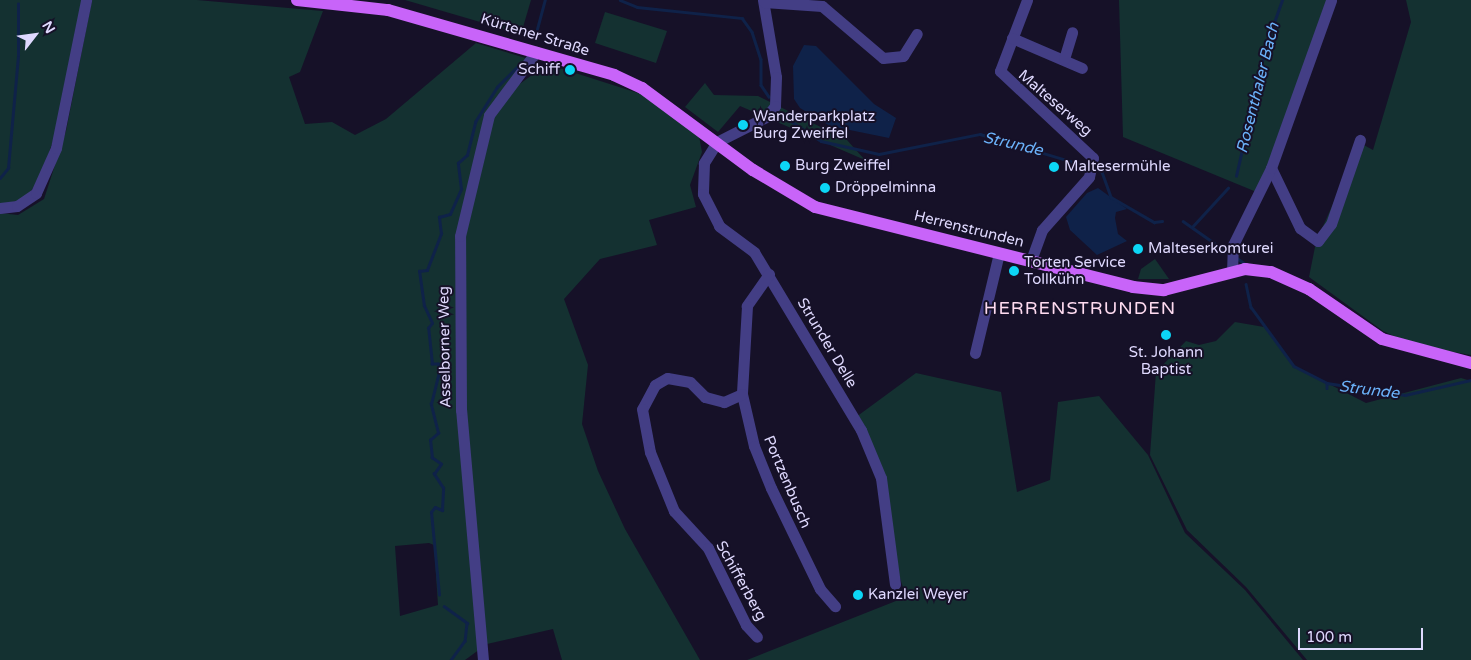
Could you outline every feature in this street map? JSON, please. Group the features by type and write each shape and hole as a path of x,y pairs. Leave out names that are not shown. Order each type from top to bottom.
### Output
{"main road":[{"name":"Kürtener Straße","path":"297,0 388,10 536,52 642,88 717,142"},
{"name":"Herrenstrunden","path":"717,142 792,197 815,207 1134,287 1164,290 1232,269 1251,269 1289,277 1382,339 1471,363"}],"street":[{"path":"0,208 17,206 36,193 56,148 86,0"},
{"name":"Malteserweg","path":"1026,0 1000,65 1002,76 1091,154 1092,165 1085,182 1042,230 1031,261"},
{"path":"1232,269 1233,244 1271,168 1331,0"},
{"path":"717,142 766,117 775,106 776,77 763,1 822,6 883,58 903,56 917,34"},
{"path":"1064,59 1072,32"},
{"name":"Malteserweg","path":"1012,38 1082,68"},
{"name":"Asselborner Weg","path":"483,660 461,410 460,236 489,115 536,52"},
{"path":"1271,168 1300,228 1318,241 1331,224 1360,140"},
{"name":"Strunder Delle","path":"717,142 704,163 701,180 706,205 719,226 754,252 769,274 861,430 878,470 895,584"},
{"path":"975,353 999,253"},
{"name":"Portzenbusch","path":"769,274 747,306 742,394 754,446 771,488 820,589 836,606"},
{"name":"Schifferberg","path":"742,394 724,402 706,397 690,382 667,378 655,385 642,409 650,452 674,511 708,548 746,625 757,637"}],"green space":[{"path":"0,0 82,0 64,109 41,176 26,199 0,205"},
{"path":"92,0 197,0 323,11 300,72 289,77 305,124 332,122 355,135 386,119 476,43 529,59 517,86 547,64 641,94 699,136 702,152 690,185 696,207 649,220 657,245 600,259 564,299 588,365 582,424 598,471 625,529 700,660 562,660 553,629 487,644 465,660 0,660 0,213 18,215 44,199 66,131","holes":["429,543 434,545 438,605 400,616 395,546"]},
{"path":"405,0 531,0 521,34"},
{"path":"1119,0 1328,0 1259,193 1123,137"},
{"path":"1406,0 1471,0 1471,355 1413,345 1383,331 1309,277 1316,242 1360,143 1373,150 1411,22"},
{"path":"605,12 667,31 656,63 595,43"},
{"path":"705,83 714,95 758,96 847,140 865,160 740,106 718,132 685,107"},
{"path":"1155,259 1169,279 1138,279 1141,269"},
{"path":"1235,322 1264,327 1294,366 1366,403 1461,378 1471,381 1471,660 1307,660 1246,587 1187,530 1150,455 1156,372 1186,341 1199,345 1216,341"},
{"path":"916,373 1001,392 1017,492 1050,480 1058,402 1099,396 1148,455 1185,533 1245,590 1303,660 747,660 906,597 894,559 878,478 852,420"}],"water":[{"path":"804,45 816,46 874,104 896,118 889,138 830,126 800,108 794,99 793,66"},
{"path":"1098,188 1127,209 1116,212 1115,218 1118,234 1127,241 1097,255 1070,230 1066,217 1087,193"}],"waterway":[{"path":"537,29 545,0"},
{"name":"Strunde","path":"620,0 637,7 742,18 752,32 761,59 761,85 769,97"},
{"name":"Rosenthaler Bach","path":"1236,176 1265,48 1282,0"},
{"path":"0,178 8,168 18,55 18,4"},
{"path":"439,595 431,512 435,507 442,510 443,488 434,474 441,464 432,458 430,440 438,433 431,404 439,371 438,364 432,364 428,328 432,323 424,306 419,271 427,270 441,234 439,217 450,214 461,189 458,163 467,155 475,122 497,87 521,63"},
{"name":"Strunde","path":"785,117 821,141 879,154 980,134 1087,166"},
{"name":"Strunde","path":"1095,167 1102,172 1111,197 1154,222 1162,221"},
{"name":"Rosenthaler Bach","path":"1192,227 1228,188"},
{"name":"Strunde","path":"1183,221 1230,254"},
{"name":"Strunde","path":"1237,258 1244,263"},
{"name":"Strunde","path":"1246,284 1251,307 1294,366 1327,383 1327,388"},
{"name":"Strunde","path":"1327,383 1405,395 1471,380"},
{"path":"444,606 467,623 465,641 451,660"}],"place":[{"name":"Schiff","path":"570,70"},
{"name":"Wanderparkplatz Burg Zweiffel","path":"743,125"},
{"name":"Burg Zweiffel","path":"785,166"},
{"name":"Maltesermühle","path":"1054,167"},
{"name":"Dröppelminna","path":"825,188"},
{"name":"Malteserkomturei","path":"1138,249"},
{"name":"Torten Service Tollkühn","path":"1014,271"},
{"name":"St. Johann Baptist","path":"1166,335"},
{"name":"Kanzlei Weyer","path":"858,595"}],"district":[{"name":"HERRENSTRUNDEN","path":"1080,308"}]}
